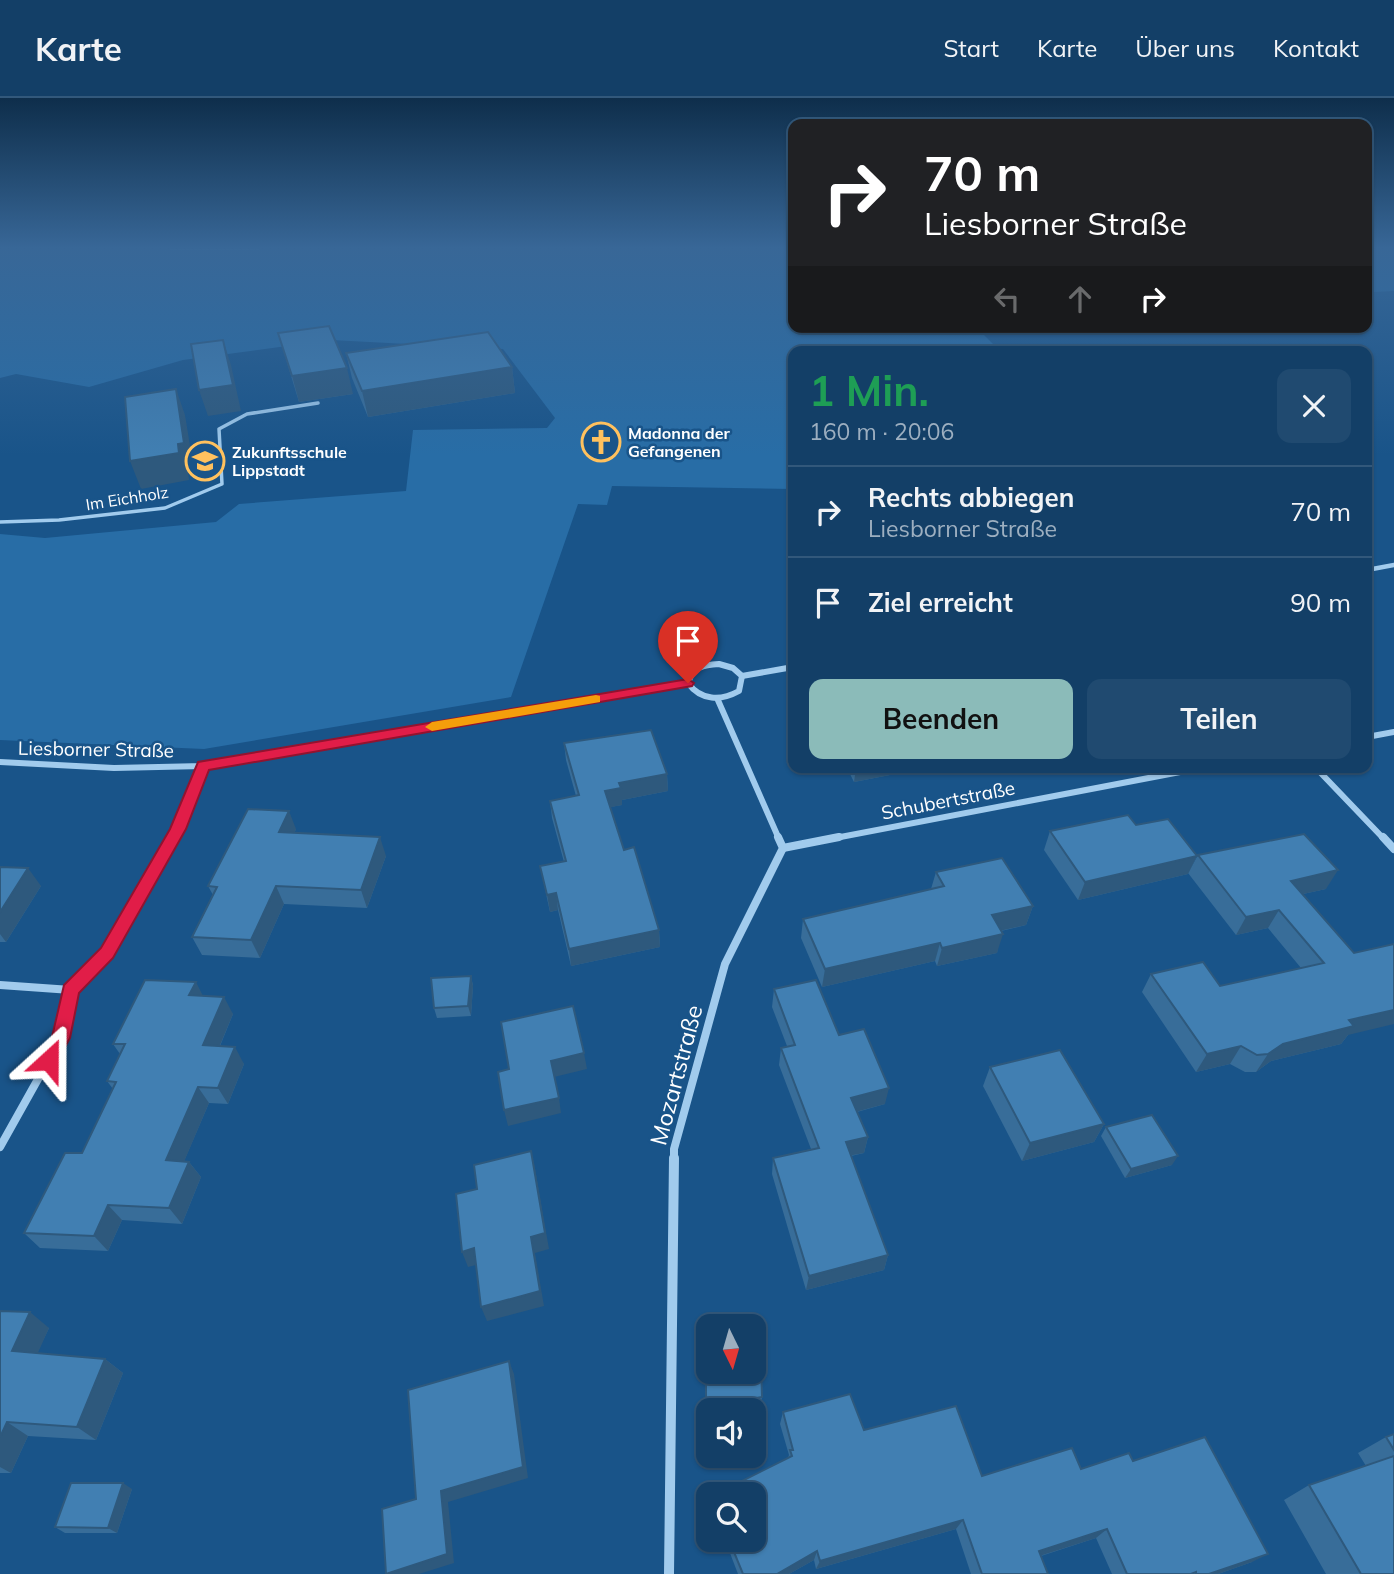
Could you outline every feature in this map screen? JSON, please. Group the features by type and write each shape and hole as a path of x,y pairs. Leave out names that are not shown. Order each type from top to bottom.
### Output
{"street":[{"path":"1372,569 1394,565"},
{"path":"711,664 733,668 742,676 738,691 717,698 701,696 688,683 696,668 711,664"},
{"path":"742,676 788,668"},
{"name":"Liesborner Straße","path":"0,762 114,768 203,766 688,683"},
{"path":"717,698 783,848"},
{"path":"1372,736 1394,732"},
{"path":"0,1147 61,1038 71,990 107,953 178,829 203,766"},
{"name":"Schubertstraße","path":"783,848 1175,773"},
{"path":"1321,773 1394,849"},
{"name":"Mozartstraße","path":"669,1574 674,1149 725,964 783,848"},
{"path":"0,985 71,990"}],"lane":[{"name":"Im Eichholz","path":"0,522 60,520 165,508 222,484 219,429 247,414 318,403"}],"shaded area":[{"path":"0,318 788,318 788,333 982,333 995,346 788,346 788,489 612,486 607,505 578,504 511,697 204,749 0,740 0,534 45,538 216,522 239,504 406,491 413,430 547,428 555,418 503,349 331,340 183,360 89,387 16,374 0,378"}],"building":[{"path":"329,326 347,368 292,376 278,333"},
{"path":"488,332 512,367 362,391 346,353"},
{"path":"223,340 233,385 199,390 191,344"},
{"path":"176,389 184,443 178,444 179,453 130,461 125,397"},
{"path":"651,730 667,774 619,783 621,788 605,791 624,850 634,847 659,930 569,949 556,893 547,895 540,866 566,861 550,801 579,795 564,743"},
{"path":"248,809 289,811 279,832 380,837 361,890 276,886 251,940 192,937 217,887 208,886"},
{"path":"1128,815 1136,825 1168,819 1197,856 1085,882 1050,831"},
{"path":"1304,834 1338,870 1291,881 1354,953 1394,944 1394,1010 1349,1020 1354,1026 1283,1044 1268,1054 1257,1055 1241,1046 1207,1054 1151,974 1203,962 1220,986 1324,963 1279,910 1246,917 1198,855"},
{"path":"1002,858 1033,906 992,915 1003,934 942,948 940,943 825,969 803,919 944,886 936,872"},
{"path":"0,867 28,868 0,912"},
{"path":"471,976 468,1006 434,1008 431,978"},
{"path":"145,980 196,982 189,995 224,997 203,1045 235,1047 218,1088 198,1087 166,1160 189,1162 169,1208 108,1205 94,1236 24,1233 65,1153 82,1153 116,1082 107,1081 125,1044 113,1044"},
{"path":"816,980 839,1035 864,1029 889,1088 851,1098 868,1137 846,1142 888,1255 809,1276 773,1158 819,1148 781,1048 795,1045 774,989"},
{"path":"573,1006 584,1053 551,1061 559,1098 504,1110 498,1072 509,1069 501,1022"},
{"path":"1060,1050 1104,1124 1030,1143 990,1067"},
{"path":"1152,1115 1178,1156 1131,1169 1106,1127"},
{"path":"531,1151 545,1233 531,1237 540,1291 481,1307 474,1248 462,1252 456,1194 477,1189 474,1165"},
{"path":"0,1311 30,1312 12,1351 105,1359 77,1427 7,1422 0,1437"},
{"path":"509,1361 523,1467 441,1491 447,1554 386,1574 382,1509 416,1499 408,1390"},
{"path":"706,1384 762,1384 762,1397 706,1398"},
{"path":"850,1394 864,1430 956,1406 982,1476 1072,1448 1081,1469 1129,1453 1133,1461 1205,1437 1268,1554 1209,1574 1127,1574 1107,1529 1039,1551 1048,1574 982,1574 963,1520 820,1561 817,1551 777,1574 743,1574 734,1552 766,1552 766,1482 740,1482 792,1456 790,1450 793,1450 783,1412"},
{"path":"1394,1434 1394,1450 1386,1437"},
{"path":"1394,1456 1394,1574 1361,1574 1309,1485"},
{"path":"71,1483 123,1483 108,1528 55,1527"}],"slow traffic":[{"path":"432,727 596,699"}],"place":[{"name":"Madonna der Gefangenen","path":"601,442"},
{"name":"Zukunftsschule Lippstadt","path":"205,461"}],"route":[{"path":"49,1060 61,1038 71,990 107,953 178,829 203,766 688,683"}]}
